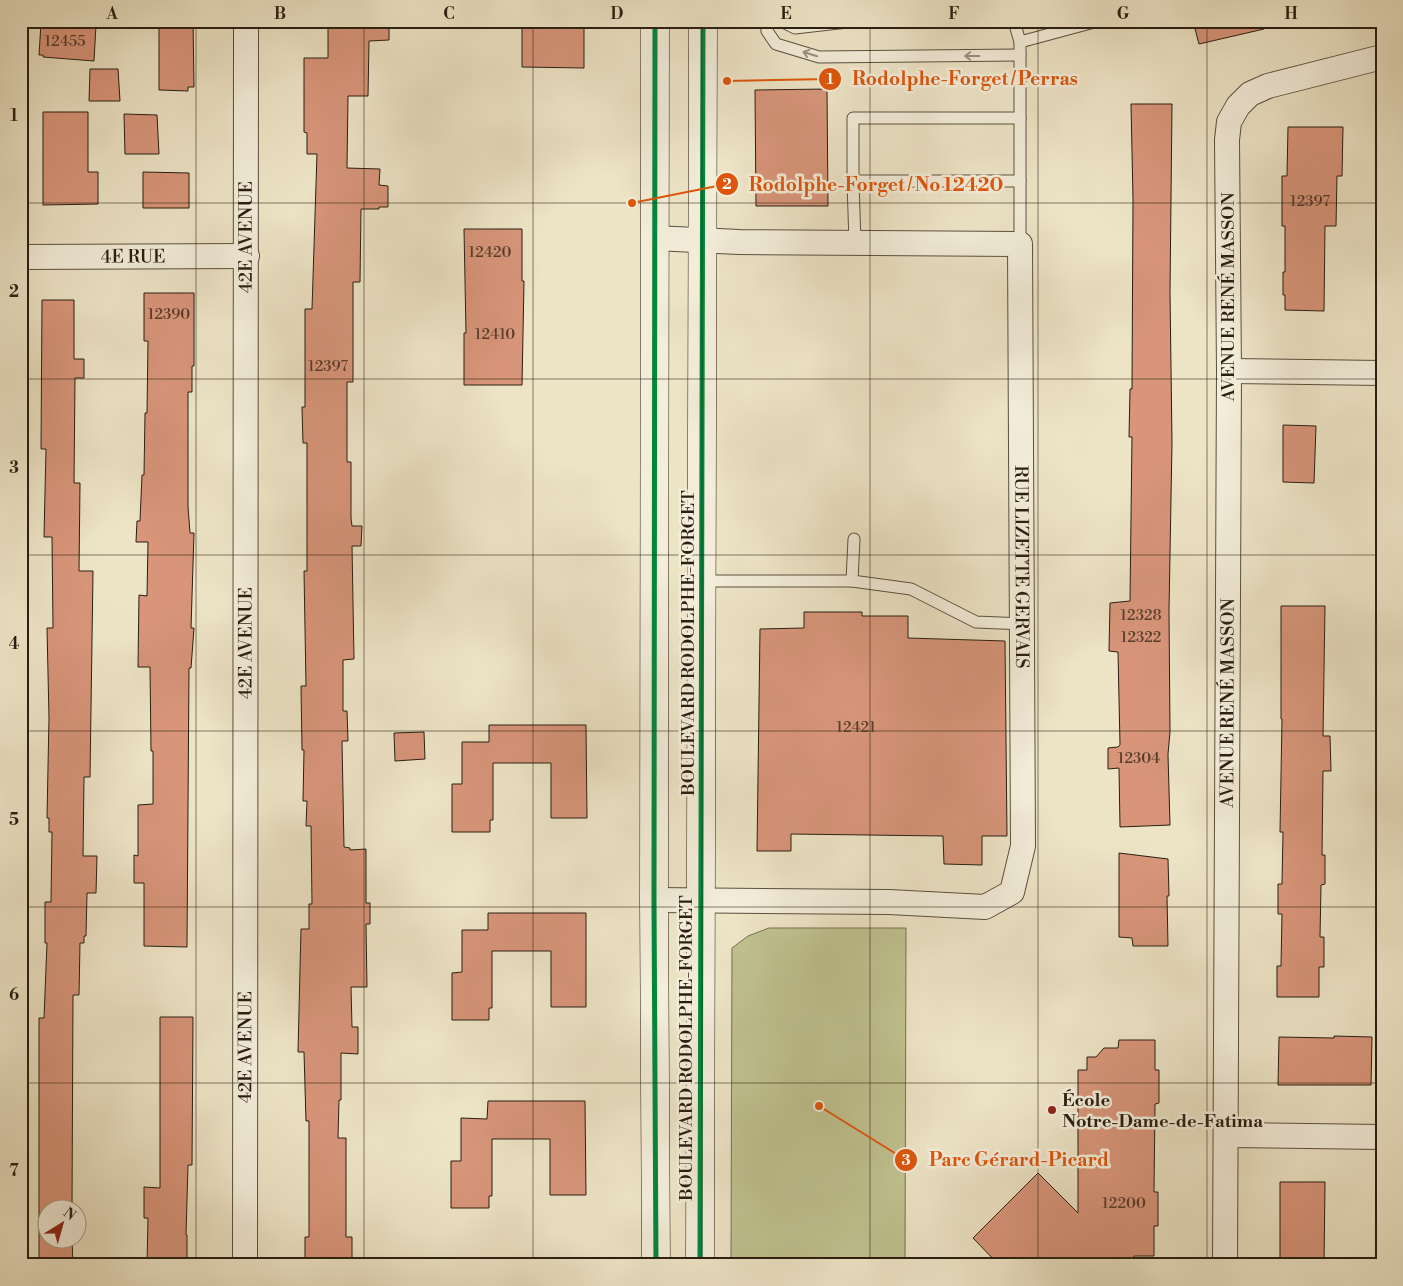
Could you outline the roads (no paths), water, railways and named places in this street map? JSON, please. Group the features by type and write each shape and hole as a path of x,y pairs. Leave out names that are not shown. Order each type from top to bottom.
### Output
{"street":[{"name":"42E AVENUE","path":"245,1265 246,21"},
{"name":"BOULEVARD RODOLPHE-FORGET","path":"655,21 654,900 656,1265"},
{"name":"BOULEVARD RODOLPHE-FORGET","path":"700,1265 703,21"},
{"name":"AVENUE RENÉ MASSON","path":"1226,1265 1229,371 1227,140 1230,122 1238,106 1250,94 1268,86 1382,57"},
{"path":"654,238 739,242 1020,244"},
{"name":"RUE LIZETTE GERVAIS","path":"654,900 889,902 985,907 1012,892 1023,846 1020,244"},
{"name":"4E RUE","path":"21,257 246,256"},
{"path":"1229,371 1382,373"},
{"path":"1226,1135 1382,1137"}],"lane":[{"path":"766,21 767,30 776,44 819,57 1020,55"},
{"path":"784,21 795,28 859,22"},
{"path":"1014,21 1020,42 1020,244"},
{"path":"1020,42 1098,21"},
{"path":"855,243 853,118 1020,118"},
{"path":"853,181 1020,181"},
{"path":"852,581 854,539"},
{"path":"702,581 852,581 911,589 976,622 1021,624"}],"place":[{"name":"Rodolphe-Forget / Perras","path":"727,81"},
{"name":"Rodolphe-Forget / No 12420","path":"632,203"},
{"name":"Parc Gérard-Picard","path":"819,1106"},
{"name":"École Notre-Dame-de-Fatima","path":"1052,1110"}]}
